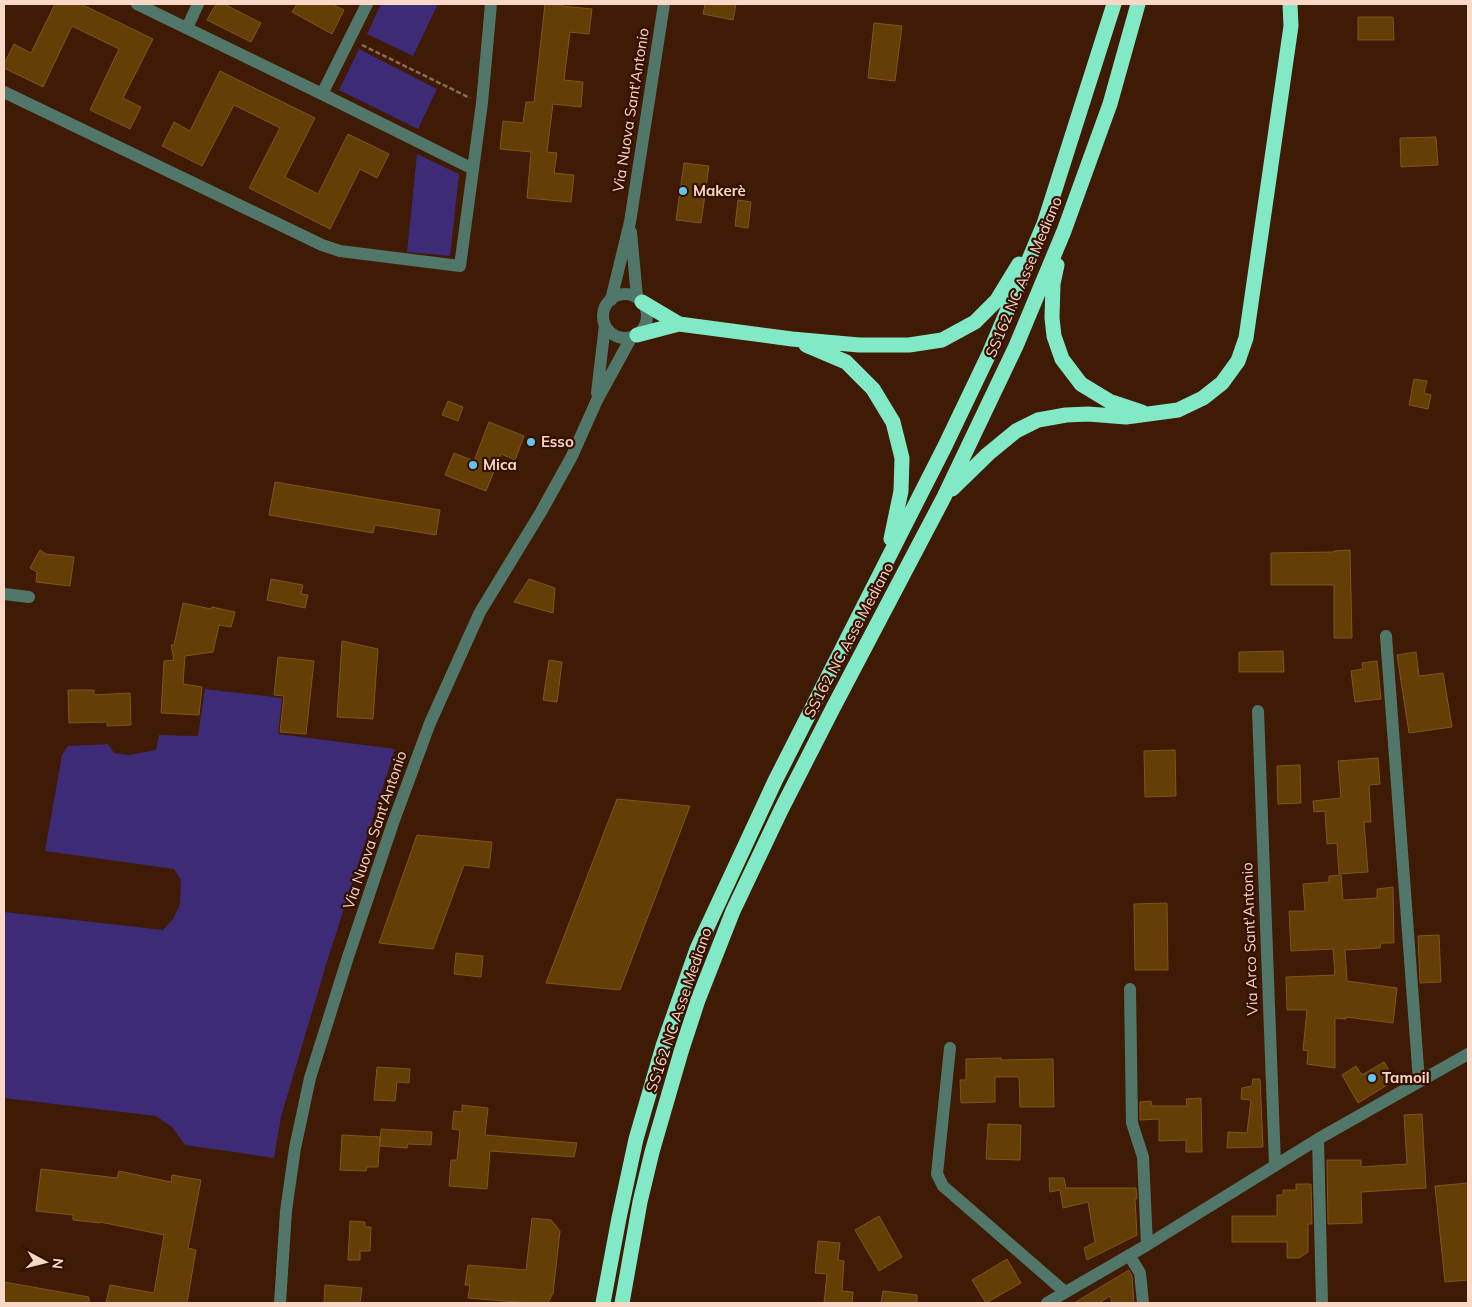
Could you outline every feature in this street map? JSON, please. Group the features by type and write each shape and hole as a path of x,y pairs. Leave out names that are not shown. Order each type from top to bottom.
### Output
{"highway":[{"name":"SS162 NC Asse Mediano","path":"603,1303 636,1139 658,1064 697,949 775,781 945,446 989,354 1044,224 1114,4"},
{"name":"SS162 NC Asse Mediano","path":"622,1303 640,1202 680,1052 733,911 781,810 944,497 1016,346 1064,231 1110,104 1138,4"},
{"path":"944,497 988,454 1016,431 1038,420 1066,415 1126,416 1178,410 1203,398 1222,383 1238,362 1246,338 1291,26 1290,4"},
{"path":"1291,26 1299,4"},
{"path":"634,336 679,324 792,340 859,345 909,345 942,340 975,322 997,300 1044,224"},
{"path":"1064,231 1053,284 1052,318 1054,336 1062,359 1081,384 1109,401 1148,414"},
{"path":"640,300 679,324"},
{"path":"792,340 846,362 873,389 893,422 902,458 901,491 885,563"}],"street":[{"path":"137,4 473,169"},
{"path":"187,28 198,4"},
{"path":"322,94 367,4"},
{"path":"4,92 322,245 340,251 460,266 482,103 491,4"},
{"name":"Via Nuova Sant'Antonio","path":"596,400 605,325 603,319 604,312 611,300 630,222 664,4"},
{"name":"Via Nuova Sant'Antonio","path":"280,1303 286,1211 295,1148 310,1078 393,822 430,722 480,612 541,512 572,456 596,400 634,336 643,330 646,323 648,316 646,308 640,300 630,222"},
{"path":"611,300 624,294 631,295 640,300"},
{"path":"605,325 609,332 616,336 623,338 634,336"},
{"path":"4,594 28,597"},
{"path":"1386,636 1419,1081"},
{"name":"Via Arco Sant'Antonio","path":"1258,710 1275,1165"},
{"path":"1130,989 1132,1122 1143,1156 1147,1245"},
{"path":"950,1048 937,1174 943,1186 1065,1292"},
{"path":"1047,1303 1147,1245 1318,1139 1468,1054"},
{"path":"1318,1139 1322,1303"},
{"path":"1129,1255 1140,1273 1143,1303"}],"path":[{"path":"349,39 482,103"}],"shaded area":[{"path":"381,4 438,4 413,56 367,34"},
{"path":"359,49 437,89 418,129 339,90"},
{"path":"417,154 459,174 450,256 407,252"},
{"path":"205,689 282,698 278,734 395,749 325,968 281,1117 274,1158 185,1145 172,1127 156,1116 4,1098 4,912 163,930 173,919 180,904 181,880 174,869 45,851 62,755 68,746 108,744 114,753 129,755 156,750 159,735 198,736"}],"building":[{"path":"55,4 81,4 153,39 123,98 141,107 130,129 90,110 119,49 72,26 43,87 4,68 4,64 14,44 31,53"},
{"path":"216,4 224,4 261,23 251,42 207,20"},
{"path":"297,4 332,4 344,10 332,34 292,12"},
{"path":"545,4 563,4 562,6 592,9 589,34 570,32 564,80 583,82 581,107 553,104 547,152 557,153 554,173 574,175 571,202 527,198 531,152 500,149 503,121 523,123 526,102 534,102"},
{"path":"705,4 736,4 733,20 703,14"},
{"path":"1358,17 1393,17 1394,40 1358,40"},
{"path":"874,23 902,26 895,81 868,78"},
{"path":"220,71 315,118 285,177 318,194 348,134 389,154 377,178 360,169 330,229 249,188 280,128 234,105 202,166 162,146 174,122 190,131"},
{"path":"1436,137 1438,165 1401,167 1400,138"},
{"path":"684,163 709,166 701,223 676,220"},
{"path":"738,200 751,202 748,228 735,226"},
{"path":"1414,379 1427,381 1424,393 1431,395 1428,409 1409,405"},
{"path":"448,401 463,407 458,421 442,415"},
{"path":"489,422 524,436 515,460 501,454 486,491 445,475 454,453 474,461"},
{"path":"275,482 440,510 436,535 375,525 373,533 269,515"},
{"path":"40,550 46,554 74,557 70,586 36,582 37,572 30,568"},
{"path":"1350,550 1352,638 1334,638 1334,585 1271,585 1271,553"},
{"path":"271,579 303,585 301,594 308,595 305,608 267,600"},
{"path":"529,579 555,588 553,613 514,602"},
{"path":"183,603 235,612 231,627 219,625 213,652 185,656 183,684 202,687 199,715 161,713 164,661 174,660 171,645 174,645"},
{"path":"342,641 378,649 373,719 337,717"},
{"path":"1283,651 1284,672 1239,672 1239,652"},
{"path":"1416,652 1419,676 1443,673 1452,727 1409,733 1397,655"},
{"path":"278,657 314,661 306,734 280,732 284,696 274,695"},
{"path":"549,660 562,662 557,702 543,700"},
{"path":"1377,661 1381,699 1355,702 1351,671 1363,669 1362,663"},
{"path":"68,690 94,690 94,695 130,693 131,725 107,726 107,722 69,723"},
{"path":"1175,750 1176,796 1145,797 1144,751"},
{"path":"1378,758 1380,784 1369,785 1371,822 1364,822 1368,872 1339,874 1337,843 1327,844 1325,811 1314,812 1313,801 1341,798 1338,761"},
{"path":"1300,765 1301,803 1278,804 1277,766"},
{"path":"617,799 690,806 620,990 546,983"},
{"path":"417,835 492,842 489,868 464,865 433,949 379,943"},
{"path":"1341,875 1343,900 1377,898 1377,889 1393,887 1394,943 1381,943 1380,948 1345,950 1347,981 1397,988 1393,1023 1346,1017 1346,1019 1335,1018 1335,1068 1307,1064 1308,1051 1303,1050 1307,1010 1287,1010 1286,977 1335,975 1333,949 1291,951 1289,911 1305,911 1303,884 1329,882 1329,876"},
{"path":"1167,903 1168,970 1135,970 1134,904"},
{"path":"1439,935 1441,982 1420,983 1418,936"},
{"path":"456,953 483,956 481,977 454,974"},
{"path":"1001,1058 1001,1060 1053,1059 1054,1107 1020,1107 1019,1077 995,1077 995,1102 961,1103 960,1080 966,1080 966,1059"},
{"path":"1384,1062 1395,1080 1358,1103 1342,1075 1356,1066 1362,1075"},
{"path":"377,1067 410,1069 409,1083 397,1082 395,1101 374,1100"},
{"path":"1253,1079 1260,1079 1263,1147 1227,1148 1228,1132 1247,1133 1251,1100 1241,1099 1242,1088 1252,1086"},
{"path":"1201,1098 1202,1152 1186,1152 1186,1140 1159,1141 1159,1119 1140,1120 1140,1102 1151,1101 1152,1106 1187,1106 1186,1099"},
{"path":"462,1105 488,1108 485,1135 577,1143 574,1157 490,1151 487,1189 449,1186 451,1160 457,1160 460,1130 452,1129 454,1111 462,1112"},
{"path":"1422,1114 1426,1188 1361,1192 1362,1223 1328,1224 1327,1160 1361,1160 1361,1167 1407,1164 1404,1115"},
{"path":"988,1124 1021,1125 1020,1160 986,1159"},
{"path":"381,1129 432,1132 431,1145 408,1144 407,1148 380,1146"},
{"path":"342,1135 380,1137 378,1167 367,1167 366,1171 340,1170"},
{"path":"41,1169 117,1178 119,1171 171,1182 172,1175 201,1180 188,1248 196,1250 187,1303 106,1303 110,1285 154,1293 164,1235 100,1222 73,1220 73,1215 36,1211"},
{"path":"1049,1178 1064,1178 1066,1188 1136,1188 1137,1235 1087,1260 1084,1248 1095,1242 1088,1202 1063,1208 1060,1190 1050,1192"},
{"path":"1468,1183 1468,1280 1445,1282 1435,1186"},
{"path":"1296,1184 1311,1184 1312,1224 1308,1224 1308,1252 1299,1258 1287,1258 1287,1242 1232,1242 1232,1216 1277,1216 1277,1195 1283,1195 1283,1190 1296,1190"},
{"path":"879,1216 902,1257 879,1271 855,1230"},
{"path":"532,1218 551,1220 560,1231 553,1293 548,1303 468,1298 470,1285 465,1285 468,1265 526,1270"},
{"path":"350,1221 365,1222 365,1227 371,1227 370,1251 360,1251 360,1260 348,1260"},
{"path":"818,1241 840,1243 838,1260 844,1261 842,1291 853,1292 852,1303 824,1303 827,1274 815,1273"},
{"path":"1007,1259 1021,1283 986,1303 972,1280"},
{"path":"1129,1270 1132,1276 1134,1303 1112,1303 1110,1296 1099,1303 1074,1303"},
{"path":"4,1282 89,1297 89,1303 4,1303"},
{"path":"325,1285 362,1288 360,1303 324,1303"},
{"path":"883,1291 917,1295 917,1303 881,1303"}],"place":[{"name":"Makerè","path":"683,191"},
{"name":"Esso","path":"531,442"},
{"name":"Mica","path":"473,465"},
{"name":"Tamoil","path":"1372,1078"}]}
